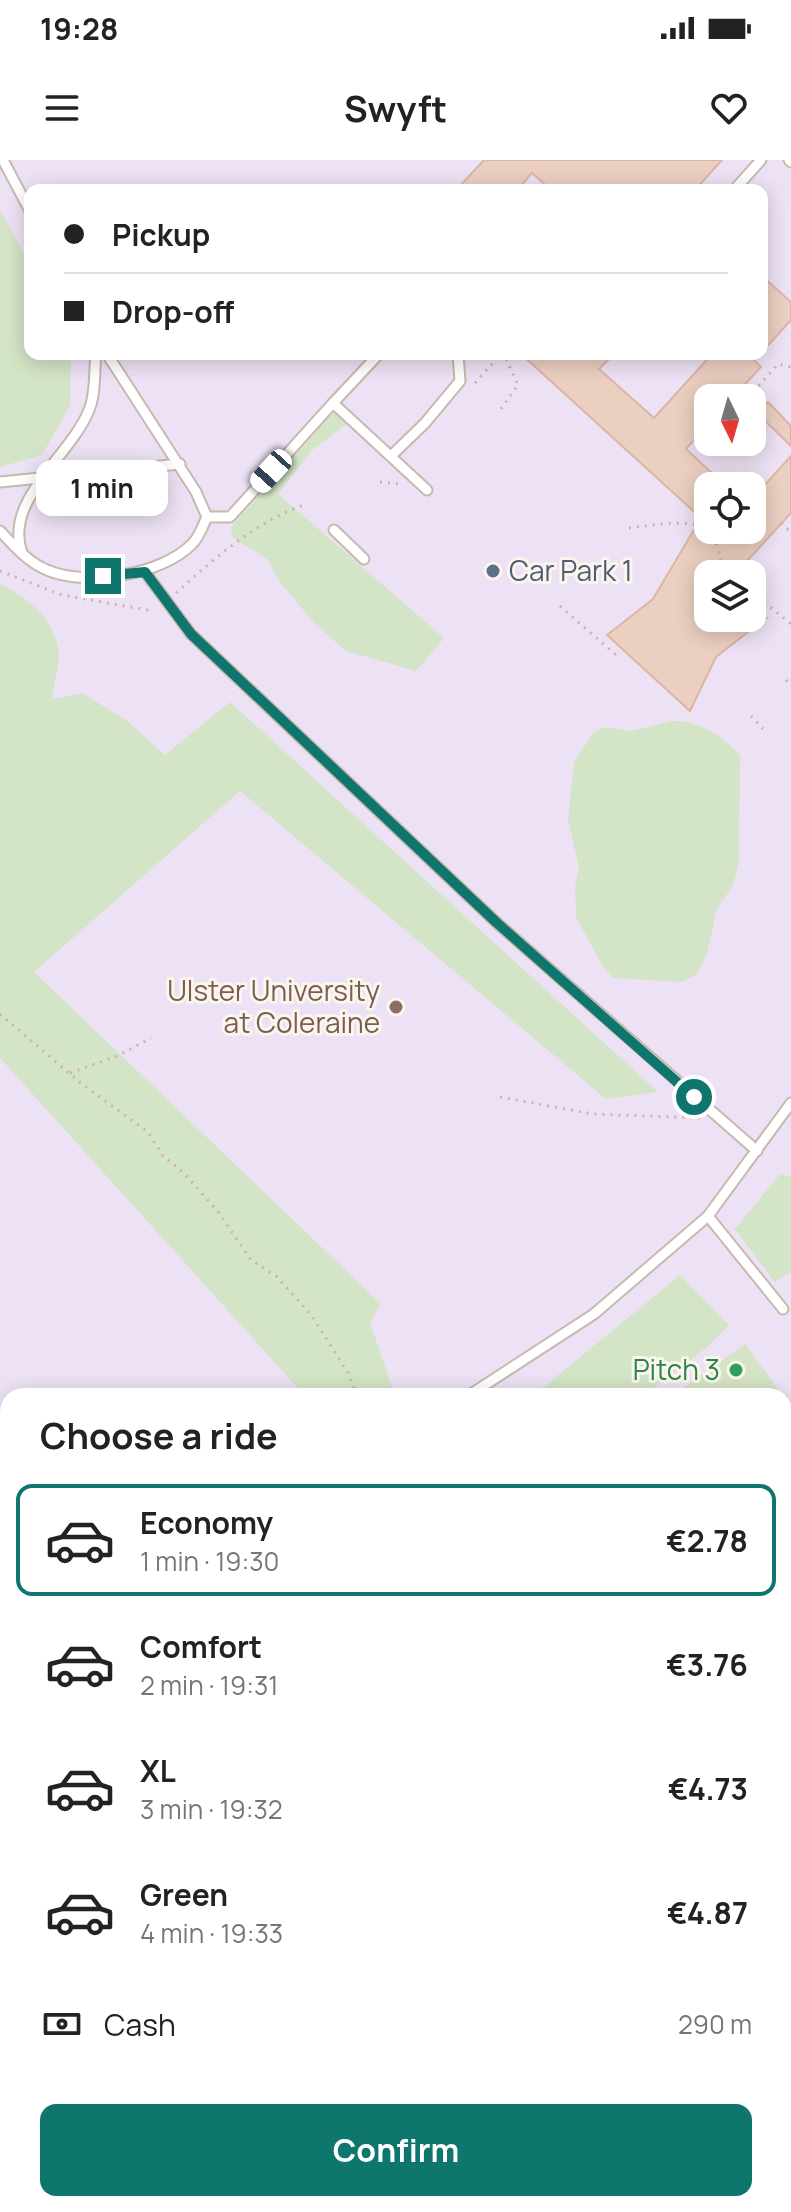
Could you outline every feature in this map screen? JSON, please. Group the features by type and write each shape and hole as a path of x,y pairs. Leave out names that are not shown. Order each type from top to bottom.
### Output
{"lane":[{"path":"3,160 24,200"},
{"path":"739,184 761,160"},
{"path":"24,556 20,551 18,524 42,480 74,440 91,407 95,360"},
{"path":"111,360 180,464 207,517"},
{"path":"207,517 230,517 373,360"},
{"path":"391,456 425,423 460,381 458,360"},
{"path":"333,403 427,490"},
{"path":"0,482 180,464"},
{"path":"0,531 24,556 48,571 119,576 145,572 193,544 207,517"},
{"path":"334,530 364,559"},
{"path":"145,572 191,634 485,911 757,1151"},
{"path":"480,1388 594,1314 708,1216 790,1107"},
{"path":"708,1216 783,1309"}],"path":[{"path":"501,409 518,385 507,360"},
{"path":"760,384 778,364 791,367"},
{"path":"0,571 62,595 148,610 167,601 223,551 278,514 306,504"},
{"path":"629,528 680,523 701,527 714,538 718,560"},
{"path":"781,523 791,532"},
{"path":"766,603 791,624"},
{"path":"560,606 616,655"},
{"path":"786,680 791,685"},
{"path":"751,716 763,729"},
{"path":"0,1014 70,1073 148,1132 163,1156 184,1173 219,1213 251,1260 276,1276 312,1316 348,1373 354,1388"},
{"path":"70,1073 117,1056 151,1038"},
{"path":"500,1097 593,1114 687,1119 716,1117"}],"shaded area":[{"name":"Ulster University at Coleraine","path":"0,160 791,160 791,1388 0,1388"}],"green space":[{"path":"0,210 24,253 24,360 71,361 70,406 42,455 0,467"},
{"path":"340,405 356,417 311,451 278,494 444,638 416,671 346,651 314,623 280,582 267,559 232,537 231,527"},
{"path":"0,584 37,609 55,637 58,660 52,699 82,693 126,720 165,755 230,702 658,1092 606,1099 240,791 34,972 381,1304 370,1322 392,1388 298,1388 0,1058"},
{"path":"672,721 692,723 710,730 740,755 739,862 733,886 717,908 707,954 696,975 682,982 614,978 603,967 576,917 575,886 579,867 568,820 574,762 594,732 605,727 631,731"},
{"path":"780,1174 791,1177 791,1272 775,1282 735,1229"},
{"path":"680,1275 729,1325 706,1348 654,1388 543,1388"},
{"name":"Pitch 3","path":"745,1344 777,1388 683,1388"}],"building":[{"path":"484,160 722,160 700,184 544,184 532,173 522,184 462,184"},
{"path":"768,281 791,302 791,320 768,345"},
{"path":"528,360 608,360 599,369 654,418 707,360 754,360 761,367 745,384 694,384 694,440 686,449 711,472 694,472 694,512"},
{"path":"768,402 791,426 791,446 766,422"},
{"path":"791,456 791,513 766,540 766,484"},
{"path":"694,530 694,544 763,544 748,560 694,560 694,632 748,632 716,657 690,711 607,635 653,599"}],"place":[{"name":"Car Park 1","path":"493,571"},
{"name":"Ulster University at Coleraine","path":"396,1007"},
{"name":"Pitch 3","path":"736,1370"}],"route":[{"path":"103,576 145,572 191,634 496,922 694,1097"}]}
